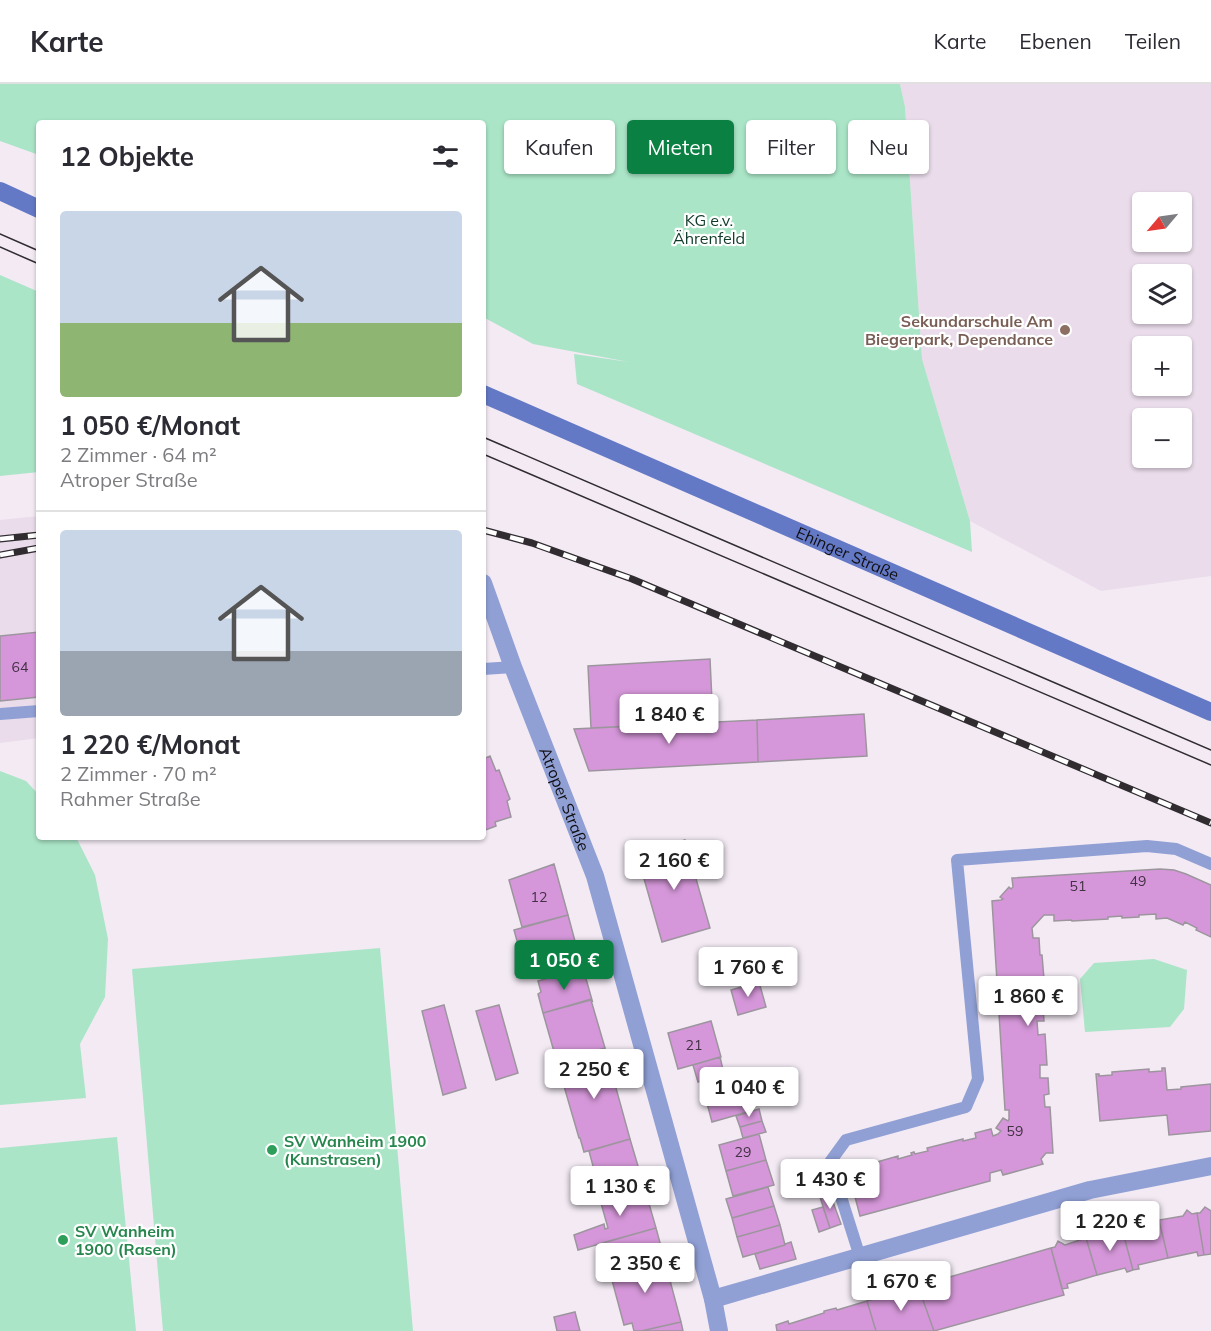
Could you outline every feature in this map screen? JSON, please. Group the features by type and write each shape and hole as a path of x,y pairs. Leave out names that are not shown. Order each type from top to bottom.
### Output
{"street":[{"path":"0,191 36,208"},
{"name":"Ehinger Straße","path":"486,395 1211,712"},
{"name":"Atroper Straße","path":"486,591 594,876 713,1299 719,1331"},
{"path":"713,1299 1090,1190 1211,1166"}],"lane":[{"path":"486,669 513,667"},
{"path":"0,714 36,711"},
{"path":"860,1257 830,1162 846,1140 966,1107 978,1079 957,860 1147,846 1176,849 1211,864"}],"shaded area":[{"name":"Sekundarschule Am Biegerpark, Dependance","path":"900,84 1211,84 1211,576 1101,591 970,521 922,359 910,174 929,174 929,120 906,120"},
{"path":"36,516 36,738 0,743 0,520"}],"green space":[{"name":"KG e.v. Ährenfeld","path":"0,84 900,84 906,120 848,120 848,174 910,174 922,359 970,521 972,552 577,384 574,354 629,362 533,344 486,319 486,120 36,120 36,154 0,141"},
{"path":"0,275 36,291 36,472 0,476"},
{"path":"0,771 26,781 36,792 36,840 78,840 95,875 108,939 105,997 80,1044 86,1098 0,1105"},
{"name":"SV Wanheim 1900 (Kunstrasen)","path":"380,948 413,1331 163,1331 132,969"},
{"path":"1154,959 1187,970 1184,1009 1170,1027 1085,1032 1080,979 1094,963"},
{"name":"SV Wanheim 1900 (Rasen)","path":"117,1137 136,1331 0,1331 0,1148"}],"building":[{"path":"36,632 36,697 0,701 0,636"},
{"path":"710,659 713,722 591,728 588,666"},
{"path":"864,714 867,756 758,762 757,720"},
{"path":"757,720 758,762 589,771 574,729"},
{"path":"490,756 496,771 499,770 510,799 507,801 511,817 495,822 496,826 486,830 486,758"},
{"path":"685,840 710,928 662,942 637,854"},
{"path":"554,864 568,915 522,927 509,880"},
{"path":"1174,870 1211,885 1211,937 1185,922 1183,925 1167,918 1156,919 1156,914 1072,921 1054,921 1054,915 1044,915 1032,928 1033,938 1039,938 1040,955 1042,955 1045,991 1042,991 1043,1005 1046,1007 1043,1007 1044,1021 1037,1021 1038,1035 1045,1034 1047,1065 1040,1065 1040,1078 1048,1078 1049,1094 1044,1095 1045,1107 1050,1107 1053,1153 1046,1153 1041,1159 1043,1164 1003,1175 1001,1170 990,1173 990,1181 860,1216 848,1170 850,1169 851,1172 864,1168 863,1166 898,1156 898,1159 912,1155 911,1153 914,1152 915,1154 928,1151 927,1148 976,1138 975,1133 991,1129 993,1136 1001,1131 996,1128 1003,1118 1008,1121 1009,1119 1009,1110 1005,1110 992,901 1003,899 1000,897 1009,887 1011,889 1013,887 1012,878"},
{"path":"568,915 579,956 526,973 514,930"},
{"path":"583,968 592,1000 543,1013 538,994 541,992 538,981"},
{"path":"759,982 766,1007 738,1015 731,990"},
{"path":"591,1000 605,1048 557,1062 543,1013"},
{"path":"444,1005 466,1088 443,1095 422,1011"},
{"path":"499,1005 518,1073 496,1080 476,1011"},
{"path":"711,1021 721,1057 678,1069 668,1033"},
{"path":"605,1048 630,1139 584,1152 557,1062"},
{"path":"720,1057 724,1074 698,1082 693,1065"},
{"path":"1162,1068 1165,1068 1167,1090 1211,1084 1211,1131 1169,1135 1167,1115 1100,1121 1096,1074 1099,1076 1112,1075 1112,1072 1149,1069 1149,1072 1162,1071"},
{"path":"742,1081 751,1111 712,1122 704,1092"},
{"path":"759,1109 762,1121 740,1127 736,1116"},
{"path":"762,1121 766,1132 743,1138 740,1127"},
{"path":"759,1134 766,1160 726,1171 719,1145"},
{"path":"630,1139 643,1183 601,1196 589,1151"},
{"path":"766,1160 774,1185 733,1196 726,1171"},
{"path":"643,1183 656,1228 578,1250 574,1235 604,1224 605,1229 608,1228 599,1196"},
{"path":"768,1187 774,1206 732,1218 726,1199"},
{"path":"829,1191 841,1224 830,1228 819,1194"},
{"path":"774,1206 780,1225 737,1237 732,1218"},
{"path":"823,1207 830,1228 819,1232 812,1210"},
{"path":"1205,1207 1211,1211 1211,1254 1204,1255 1197,1213"},
{"path":"1187,1210 1192,1214 1197,1213 1204,1255 1198,1256 1197,1252 1168,1258 1159,1220 1183,1216"},
{"path":"1159,1220 1168,1258 1138,1265 1139,1269 1133,1270 1122,1229 1127,1227 1131,1221 1136,1225"},
{"path":"780,1225 785,1245 743,1257 737,1237"},
{"path":"1112,1226 1118,1230 1122,1229 1133,1270 1127,1272 1125,1268 1097,1275 1086,1238 1109,1232"},
{"path":"656,1228 663,1254 609,1269 602,1243"},
{"path":"1086,1238 1097,1275 1067,1284 1068,1288 1062,1289 1051,1248 1055,1247 1058,1241 1065,1245"},
{"path":"791,1242 796,1259 760,1269 755,1254"},
{"path":"1051,1248 1064,1295 934,1331 918,1286"},
{"path":"663,1254 681,1322 634,1331 632,1323 624,1325 609,1269"},
{"path":"918,1286 934,1331 876,1331 867,1301"},
{"path":"867,1301 876,1331 777,1331 776,1325 788,1321 789,1324 824,1313 824,1311 836,1308 837,1310"},
{"path":"575,1312 580,1331 557,1331 554,1317"},
{"path":"681,1322 683,1331 641,1331"}],"tram line":[{"path":"0,234 36,250"},
{"path":"0,247 36,263"},
{"path":"486,438 1211,750"},
{"path":"486,455 1211,765"}],"railway":[{"path":"486,531 532,543 632,579 1211,823"},
{"path":"0,539 36,535"},
{"path":"0,555 36,549"}],"place":[{"name":"Sekundarschule Am Biegerpark, Dependance","path":"1065,330"},
{"name":"SV Wanheim 1900 (Kunstrasen)","path":"272,1150"},
{"name":"SV Wanheim 1900 (Rasen)","path":"63,1240"}]}
